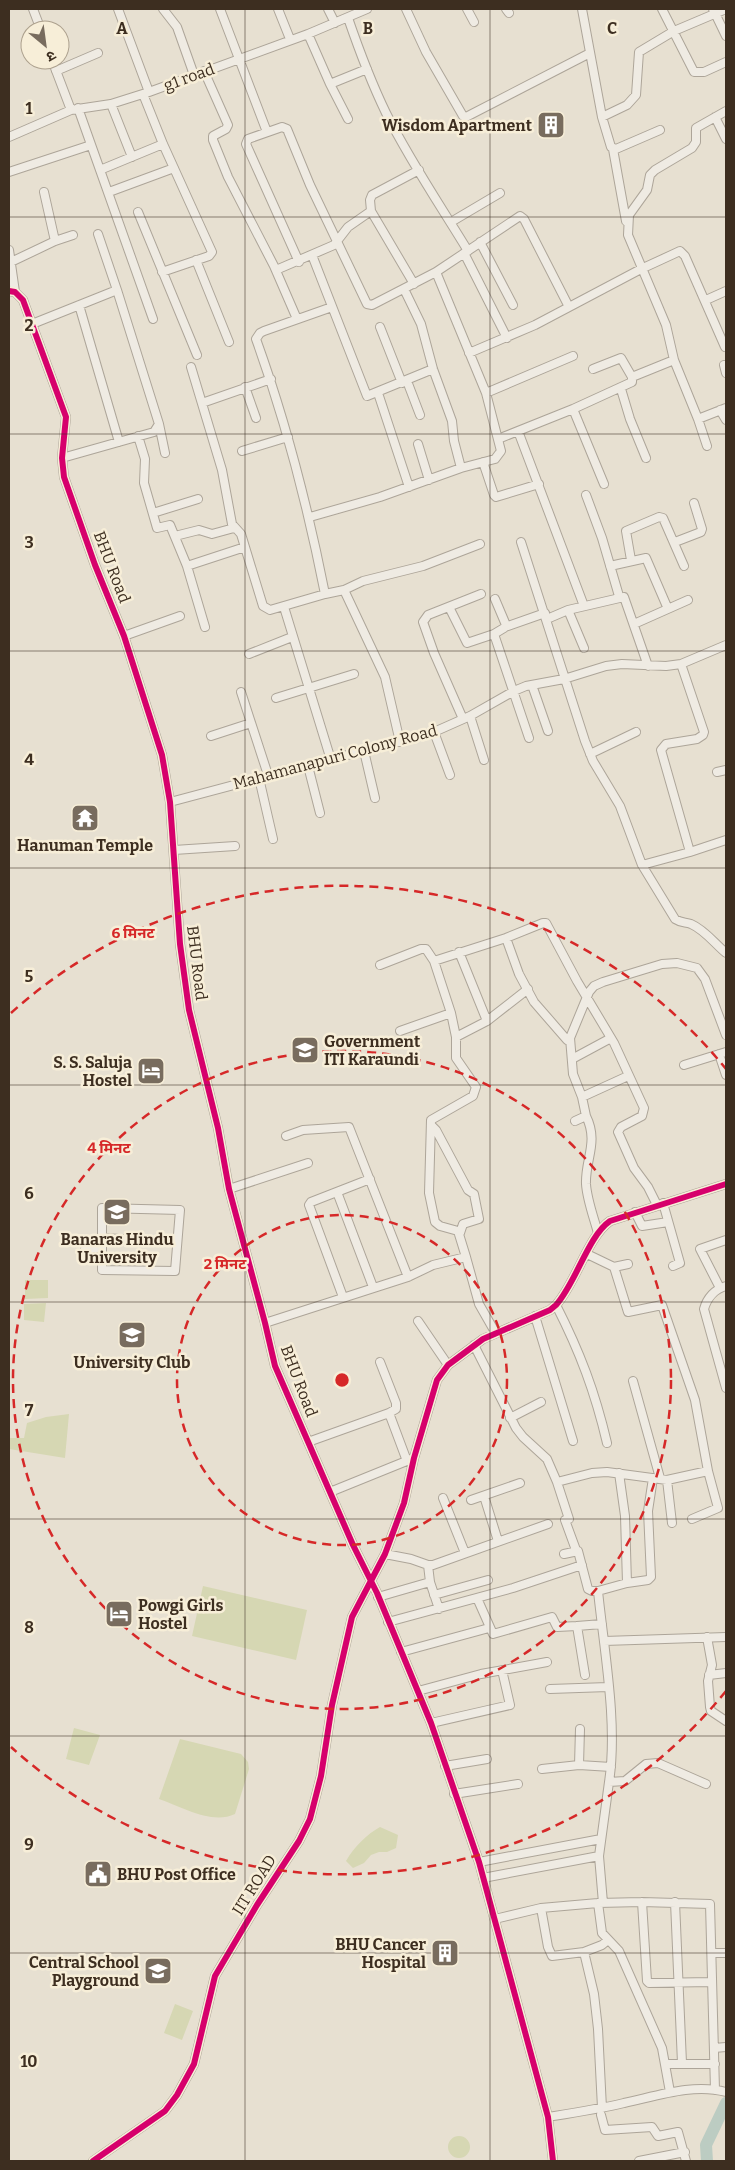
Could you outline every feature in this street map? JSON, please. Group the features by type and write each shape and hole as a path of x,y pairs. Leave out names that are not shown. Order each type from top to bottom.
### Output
{"street":[{"path":"118,9 163,144 212,252 209,256 162,272"},
{"path":"164,9 177,27 194,75"},
{"path":"220,9 267,132"},
{"path":"278,9 290,40"},
{"path":"328,9 335,23"},
{"name":"g1 road","path":"9,137 75,109 112,104 146,93 308,34 367,9"},
{"path":"406,9 426,52 463,116 466,117 590,53"},
{"path":"467,9 474,22"},
{"path":"582,9 602,117 613,149 628,227"},
{"path":"662,9 694,72 704,72 726,62"},
{"path":"602,117 627,105 636,95 637,56 639,52 715,11 726,9"},
{"path":"715,11 726,36"},
{"path":"348,18 386,113 451,222 507,338"},
{"path":"308,34 348,119"},
{"path":"98,53 56,71 91,145 152,319"},
{"path":"330,84 367,69"},
{"path":"204,71 228,125 213,136 213,140 228,177 276,270 297,319"},
{"path":"112,104 132,157"},
{"path":"707,446 674,360 666,325 628,235 628,227 629,215 647,190 650,175 655,170 692,148 696,142 696,128 726,112"},
{"path":"715,117 726,139"},
{"path":"299,262 246,144 248,139 282,127 287,129 310,185 367,304 372,305 436,272 516,217 522,216 569,307"},
{"path":"613,149 660,130"},
{"path":"100,170 163,144"},
{"path":"9,172 91,145"},
{"path":"109,192 174,168"},
{"path":"414,284 371,211 370,200 372,195 419,170"},
{"path":"44,192 55,241"},
{"path":"451,222 500,193"},
{"path":"276,270 299,262 337,242 348,227 371,211"},
{"path":"138,212 197,355"},
{"path":"98,234 118,290 159,424 165,453"},
{"path":"11,262 55,241 74,235"},
{"path":"480,242 513,305"},
{"path":"9,250 12,292"},
{"path":"469,353 507,338 680,251 685,256 706,300 725,348"},
{"path":"312,255 366,394 370,396 433,370"},
{"path":"196,260 229,342"},
{"path":"310,517 409,487 461,468 495,459 499,455 501,451 486,393 436,272"},
{"path":"404,289 421,324 433,370 452,421 454,440 461,468"},
{"path":"32,324 118,290"},
{"path":"706,300 726,291"},
{"name":"BHU Road","path":"12,292 23,300 66,417 62,458 64,477 95,565 124,636 162,755 170,802 184,975 190,1010 218,1128 229,1189 266,1323 275,1366 353,1545 378,1597 431,1723 484,1878 548,2117 554,2161"},
{"path":"79,305 119,442"},
{"path":"325,594 310,517 271,379 256,339 264,331 332,307"},
{"path":"380,327 420,415"},
{"path":"486,393 573,356"},
{"path":"498,439 621,389 632,382 632,377 621,358 593,369"},
{"path":"632,377 674,360"},
{"path":"191,367 222,470 234,528 241,534 265,608 270,610 284,607 344,590 363,581 424,566 480,544"},
{"path":"202,403 271,379"},
{"path":"245,387 256,418"},
{"path":"621,389 630,419 646,458"},
{"path":"378,393 409,487"},
{"path":"573,409 604,484"},
{"path":"698,419 723,409 726,420"},
{"path":"62,458 154,432 159,424"},
{"path":"518,431 584,606"},
{"path":"138,436 145,459 144,482 157,528 170,526 175,536 187,566 205,627"},
{"path":"242,451 288,437"},
{"path":"418,444 428,480"},
{"path":"483,462 494,496 496,497 539,484"},
{"path":"586,495 602,538 619,596"},
{"path":"153,513 198,499"},
{"path":"675,542 701,532 702,529 694,503"},
{"path":"631,560 625,534 628,529 663,518 684,566"},
{"path":"175,536 199,530 212,534 234,528"},
{"path":"521,542 546,616 564,679 590,754 620,806 642,865 675,919 680,923 690,924 708,936 726,953"},
{"path":"187,566 245,547"},
{"path":"610,566 646,558 668,609"},
{"path":"344,590 385,677 400,742"},
{"path":"481,594 428,615 423,622 434,653 484,760"},
{"path":"449,607 467,643 494,634 506,627 619,596 625,598 648,666"},
{"path":"495,600 506,627"},
{"path":"634,624 688,600"},
{"path":"284,607 331,760"},
{"path":"568,610 584,648"},
{"path":"124,636 180,616"},
{"path":"494,634 530,738"},
{"path":"249,654 292,637"},
{"name":"Mahamanapuri Colony Road","path":"170,802 434,732 466,718 514,690 564,679 606,666 622,664 648,666 681,664 726,645"},
{"path":"681,664 704,732 697,739 666,744 661,750 690,852"},
{"path":"276,698 354,674"},
{"path":"532,685 548,731"},
{"path":"241,692 268,775"},
{"path":"211,736 251,723"},
{"path":"434,732 450,775"},
{"path":"590,754 636,732"},
{"path":"364,752 375,798"},
{"path":"308,766 320,813"},
{"path":"717,772 726,770"},
{"path":"259,778 273,839"},
{"path":"642,865 726,840"},
{"path":"174,850 235,846"},
{"path":"434,961 506,938 543,922 546,923 611,1038 644,1108 642,1116 621,1127 618,1132 634,1168 660,1204 668,1222 680,1263 673,1266"},
{"path":"506,938 519,974 534,1002 567,1040"},
{"path":"380,965 421,949 428,951 434,961 451,1013 456,1038 456,1058 476,1088 473,1096 432,1118 431,1125 430,1193 433,1217 437,1225 460,1233"},
{"path":"459,952 487,1021"},
{"path":"598,1233 586,1184 592,1147 591,1126 573,1074 570,1038 587,997 594,986 662,964 677,963 697,968 706,979 726,1035"},
{"path":"456,1038 487,1021 528,989"},
{"path":"400,1032 451,1013"},
{"path":"572,1059 611,1038"},
{"path":"684,1065 722,1053 726,1074"},
{"path":"582,1097 628,1076"},
{"path":"575,1121 586,1116"},
{"path":"431,1125 436,1130 468,1190 474,1194 480,1220 463,1224 460,1233 478,1304 495,1332"},
{"path":"286,1136 303,1130 349,1127 408,1277"},
{"path":"229,1189 308,1163"},
{"path":"343,1297 309,1205 311,1202 370,1179"},
{"path":"607,1443 594,1392 575,1342 556,1305 598,1233 610,1220 726,1184"},
{"path":"337,1192 373,1287"},
{"path":"102,1208 180,1210 177,1242 175,1272 102,1270 102,1208"},
{"path":"635,1212 642,1226 668,1222"},
{"path":"102,1238 177,1242"},
{"path":"726,1240 700,1249 723,1287 709,1297 704,1310 717,1360 725,1376 726,1388"},
{"path":"85,1249 102,1248"},
{"path":"587,1254 614,1268 628,1264"},
{"path":"266,1323 420,1273 433,1265 466,1257"},
{"path":"614,1268 628,1312 662,1305 695,1400 708,1471 722,1507 692,1519"},
{"name":"IIT ROAD","path":"93,2161 165,2111 177,2095 194,2064 215,1976 257,1905 299,1841 310,1819 321,1776 332,1705 352,1617 385,1554 404,1504 411,1459 436,1380 448,1365 474,1345 495,1332 535,1316 556,1305"},
{"path":"535,1316 573,1441"},
{"path":"418,1321 448,1365"},
{"path":"474,1345 510,1418 523,1436 547,1459 557,1482 588,1589 598,1591 627,1583 648,1580 651,1576 648,1511 660,1479"},
{"path":"308,1442 396,1409 396,1403 380,1362"},
{"path":"633,1381 672,1523"},
{"path":"510,1418 541,1402"},
{"path":"330,1492 411,1459 389,1413"},
{"path":"557,1482 592,1473 619,1472 660,1479 708,1471"},
{"path":"619,1472 625,1516 627,1583"},
{"path":"471,1500 520,1483"},
{"path":"484,1496 498,1541"},
{"path":"443,1498 465,1553"},
{"path":"385,1554 411,1559 428,1565 548,1524"},
{"path":"564,1554 576,1550"},
{"path":"428,1565 430,1582 439,1608"},
{"path":"388,1622 477,1598 582,1565"},
{"path":"434,1594 488,1580"},
{"path":"378,1597 430,1582"},
{"path":"598,1591 608,1686 612,1750 598,1856 601,1929 604,1937 619,1951 653,2026 666,2064 670,2092"},
{"path":"477,1598 491,1633 495,1634 552,1617 555,1619 557,1627 602,1624"},
{"path":"577,1626 584,1675"},
{"path":"401,1652 489,1628"},
{"path":"604,1641 707,1636 726,1637"},
{"path":"707,1636 712,1665 708,1681 711,1711 725,1719"},
{"path":"418,1691 502,1670 547,1662"},
{"path":"431,1723 510,1705 502,1670"},
{"path":"709,1676 726,1673"},
{"path":"550,1689 608,1686"},
{"path":"579,1765 580,1729"},
{"path":"445,1766 488,1759"},
{"path":"609,1782 625,1781 646,1764 658,1762 706,1784"},
{"path":"542,1769 579,1765 611,1767"},
{"path":"454,1794 518,1784"},
{"path":"479,1862 601,1839"},
{"path":"484,1878 598,1856"},
{"path":"642,1902 647,1981 649,1983 712,1982"},
{"path":"495,1919 541,1908 601,1903 675,1902 710,1904 715,2090"},
{"path":"675,1902 682,2063"},
{"path":"541,1908 548,1948 552,1956 584,1952 602,1945 608,1940"},
{"path":"584,1952 594,1994 598,2029 601,2111 605,2130 652,2127 658,2136 678,2132 686,2161"},
{"path":"712,1953 726,1953"},
{"path":"714,2048 726,2047"},
{"path":"666,2064 715,2064"},
{"path":"548,2117 601,2111 670,2092 725,2091"},
{"path":"639,2161 685,2152"}],"green space":[{"path":"25,1280 48,1280 48,1298 25,1299"},
{"path":"46,1303 44,1322 24,1320 24,1304"},
{"path":"69,1414 65,1458 9,1449 9,1438 24,1438 27,1423 46,1417"},
{"path":"203,1586 307,1610 296,1660 192,1636"},
{"path":"74,1728 100,1735 89,1765 66,1759"},
{"path":"180,1739 241,1754 248,1762 249,1769 235,1814 226,1817 207,1816 159,1799"},
{"path":"380,1827 398,1835 396,1848 371,1855 364,1863 353,1868 346,1861 349,1856 366,1837"},
{"path":"175,2004 193,2011 182,2040 164,2033"},
{"path":"455,2136 463,2136 470,2143 470,2151 463,2158 455,2158 448,2151 448,2143"}],"waterway":[{"path":"707,2161 706,2145 726,2103"}],"cycle path":[{"path":"9,291 15,292 23,300 66,417 62,458 64,477 95,565 124,636 162,755 170,802 180,944 189,1010 218,1128 229,1189 275,1366 353,1545 377,1593 431,1723 479,1862 548,2117 553,2161"},
{"path":"93,2161 165,2111 177,2095 194,2064 215,1976 257,1905 299,1841 310,1819 321,1776 332,1705 352,1617 385,1554 404,1503 414,1458 437,1380 448,1365 483,1339 550,1310 556,1305 570,1285 595,1237 610,1221 726,1184"}],"place":[{"name":"Wisdom Apartment","path":"551,125"},
{"name":"Hanuman Temple","path":"85,818"},
{"name":"Government ITI Karaundi","path":"305,1050"},
{"name":"S. S. Saluja Hostel","path":"151,1071"},
{"name":"Banaras Hindu University","path":"117,1212"},
{"name":"University Club","path":"132,1335"},
{"name":"Powgi Girls Hostel","path":"119,1614"},
{"name":"BHU Post Office","path":"98,1874"},
{"name":"BHU Cancer Hospital","path":"445,1953"},
{"name":"Central School Playground","path":"158,1971"}]}
